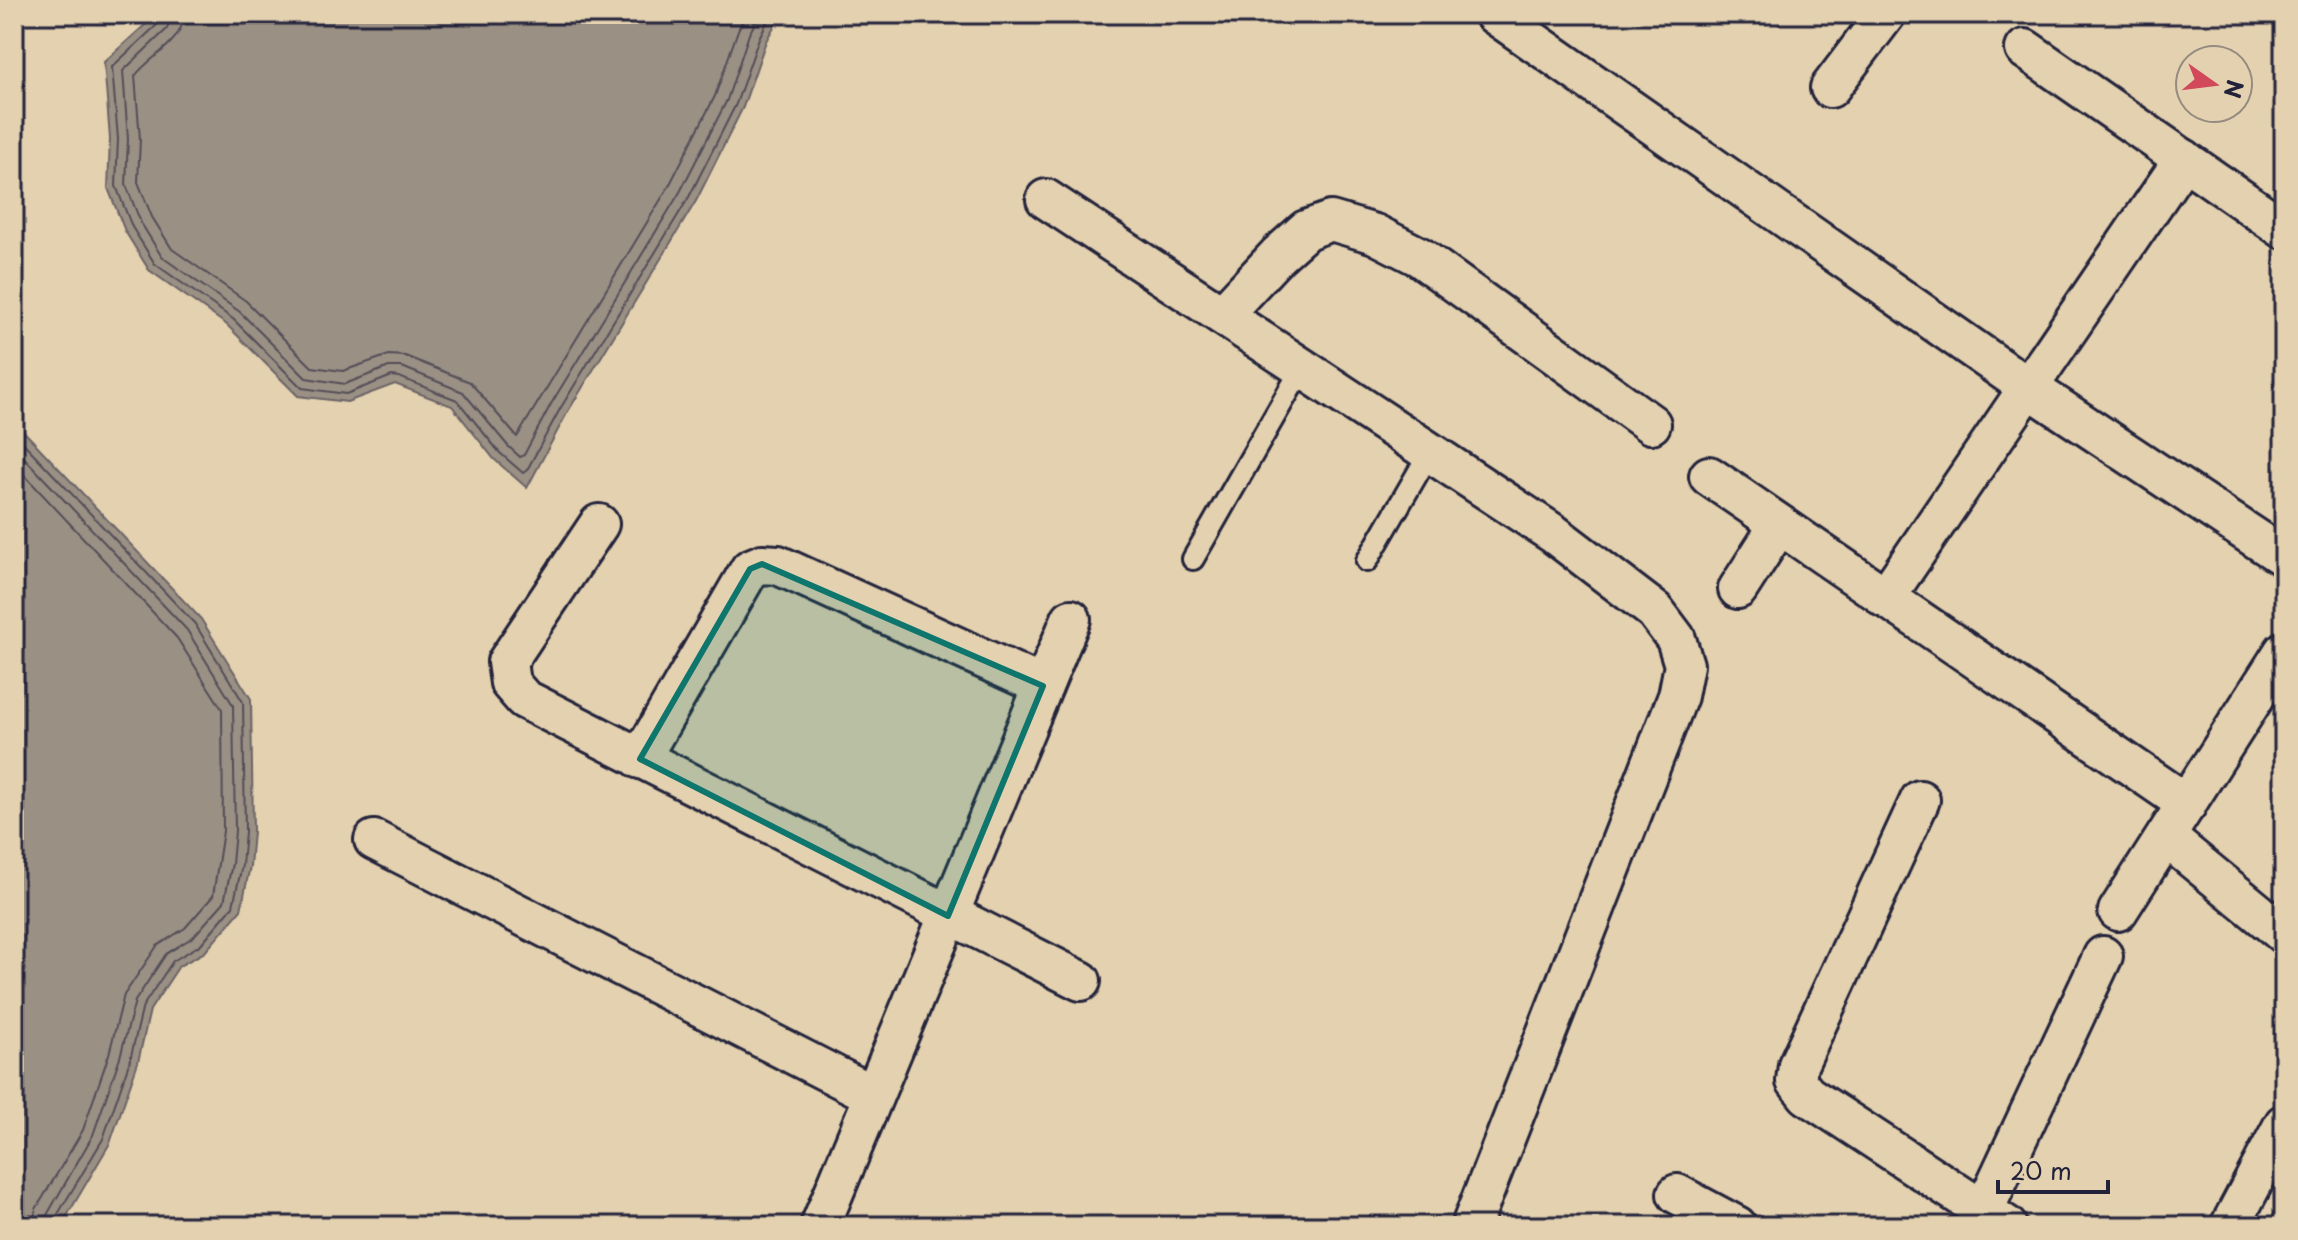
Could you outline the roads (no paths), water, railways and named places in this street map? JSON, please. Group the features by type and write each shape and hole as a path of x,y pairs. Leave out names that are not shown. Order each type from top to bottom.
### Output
{"street":[{"path":"1494,14 2029,388 2284,557"},
{"path":"1830,88 1886,14"},
{"path":"2025,49 2284,229"},
{"path":"1885,598 2184,159"},
{"path":"1046,199 1554,534 1655,611 1676,639 1684,665 1678,696 1471,1226"},
{"path":"1222,315 1306,230 1331,221 1375,234 1420,257 1651,424"},
{"path":"1709,476 2187,804"},
{"path":"599,524 507,662 510,683 524,699 1081,981"},
{"path":"1738,589 1779,525"},
{"path":"640,759 750,569 762,564 778,565 1043,686"},
{"path":"829,1223 873,1095 1071,619"},
{"path":"2118,911 2284,651"},
{"path":"1920,800 1798,1065 1796,1081 1807,1095 1996,1218 2103,956"},
{"path":"2166,837 2284,934"},
{"path":"374,840 873,1095"},
{"path":"2230,1226 2284,1124"},
{"path":"1677,1194 1737,1226"}],"lane":[{"path":"1193,559 1302,368"},
{"path":"1367,561 1430,452"}],"water":[{"path":"157,14 781,14 766,41 743,107 696,201 567,413 527,488 494,459 452,406 395,384 347,402 298,396 227,325 149,270 125,231 108,188 110,139 104,62"},
{"path":"14,421 201,619 251,699 253,832 241,910 205,952 179,966 150,1010 138,1062 110,1143 61,1226 14,1226"}]}
